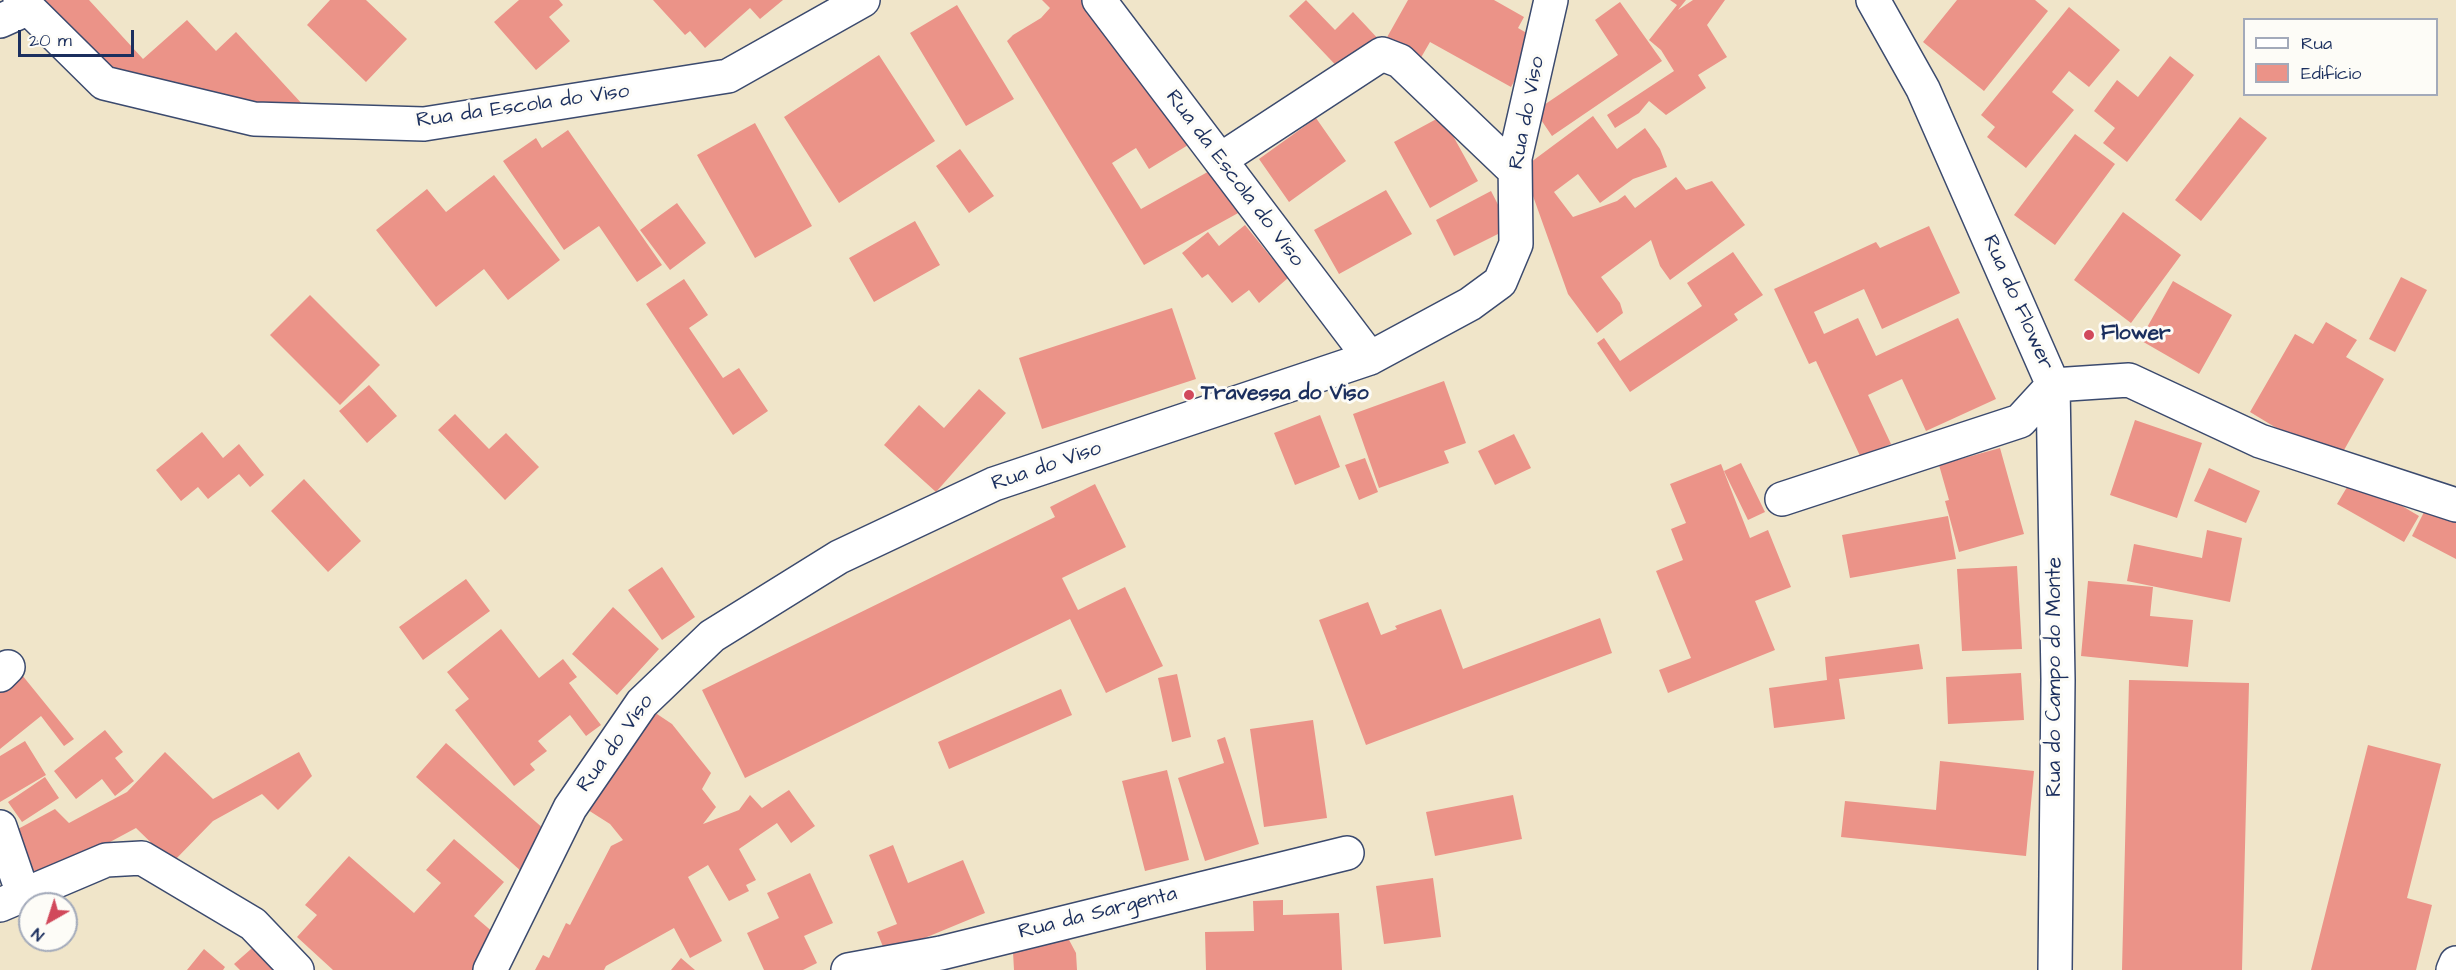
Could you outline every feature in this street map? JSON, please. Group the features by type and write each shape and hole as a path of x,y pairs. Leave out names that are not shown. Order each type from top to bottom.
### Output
{"street":[{"name":"Rua da Escola do Viso","path":"16,10 104,83 254,119 424,123 728,76 863,0"},
{"name":"Rua da Escola do Viso","path":"1099,0 1370,358"},
{"name":"Rua do Viso","path":"490,970 570,808 642,703 712,636 839,557 994,484 1370,358 1470,304 1500,282 1516,244 1515,158 1551,0"},
{"name":"Rua do Flower","path":"1873,0 1923,89 2053,385 2129,380 2260,441 2456,505"},
{"path":"1220,160 1382,54 1400,61 1515,171"},
{"path":"1782,499 2020,421 2053,385"},
{"name":"Rua do Campo do Monte","path":"2053,385 2058,680 2055,970"},
{"path":"0,827 12,899 106,860 142,858 253,924 297,970"},
{"name":"Rua da Sargenta","path":"849,970 941,953 1347,853"},
{"path":"2453,970 2456,963"}],"building":[{"path":"31,0 89,0 143,59 187,20 216,51 236,32 326,130 94,69"},
{"path":"330,0 366,0 407,39 366,82 307,25"},
{"path":"519,0 559,0 563,5 549,17 570,41 536,70 494,22"},
{"path":"653,0 783,0 760,19 750,8 705,48 690,31 685,35"},
{"path":"1042,0 1083,0 1193,142 1149,169 1136,148 1112,163 1141,209 1213,169 1240,212 1144,265 1007,41 1041,18 1050,8"},
{"path":"1306,0 1335,30 1353,12 1382,43 1347,77 1289,16"},
{"path":"1408,0 1494,0 1524,17 1518,28 1537,39 1511,87 1430,42 1415,68 1381,48"},
{"path":"1670,0 1686,0 1678,10 1693,0 1725,0 1707,25 1727,57 1698,75 1706,88 1666,115 1649,101 1639,113 1615,128 1607,115 1674,71 1661,50 1649,40 1677,5"},
{"path":"1957,0 2035,0 2048,11 1984,91 1923,42"},
{"path":"1620,2 1662,61 1552,136 1535,111 1618,55 1595,20"},
{"path":"957,5 1014,99 966,126 910,33"},
{"path":"2069,7 2120,50 2089,87 2069,71 2052,92 2074,110 2026,168 1987,137 1995,127 1981,115"},
{"path":"879,55 935,141 839,203 784,117"},
{"path":"2170,56 2194,75 2127,162 2103,143 2115,128 2094,111 2117,80 2138,97"},
{"path":"1442,116 1478,181 1430,208 1394,142"},
{"path":"1593,116 1617,149 1645,128 1660,149 1667,167 1633,179 1600,203 1578,174 1554,192 1573,217 1617,201 1625,195 1635,208 1676,177 1686,190 1712,181 1745,225 1670,280 1660,266 1651,240 1601,277 1620,303 1623,313 1597,333 1568,294 1523,168"},
{"path":"2240,117 2267,138 2201,221 2175,200"},
{"path":"1316,118 1346,161 1289,202 1259,159"},
{"path":"755,123 812,226 755,258 697,155"},
{"path":"568,130 662,265 637,282 599,226 564,250 503,161 536,138 542,148"},
{"path":"2075,134 2115,164 2055,245 2014,215"},
{"path":"960,149 994,196 969,213 936,166"},
{"path":"494,175 560,260 508,300 484,269 436,307 376,230 427,189 446,212"},
{"path":"1386,190 1412,234 1339,274 1314,230"},
{"path":"1491,191 1510,228 1454,256 1436,220"},
{"path":"677,203 706,243 670,270 640,230"},
{"path":"2123,212 2181,255 2131,323 2074,280"},
{"path":"915,221 940,265 874,302 849,258"},
{"path":"1245,225 1288,278 1259,303 1249,290 1232,303 1208,274 1202,278 1182,253 1208,232 1219,246"},
{"path":"1929,226 1960,293 1882,329 1864,289 1814,312 1824,334 1858,318 1876,356 1958,318 1996,399 1926,431 1902,379 1868,395 1891,444 1861,458 1816,361 1809,364 1774,289 1876,242 1880,248"},
{"path":"1733,252 1763,295 1734,314 1738,320 1630,392 1597,343 1604,338 1620,361 1702,306 1687,283"},
{"path":"2401,277 2427,290 2395,352 2369,339"},
{"path":"684,279 708,315 689,328 723,378 739,368 768,411 733,435 646,304"},
{"path":"2173,281 2232,315 2199,374 2140,340"},
{"path":"310,295 380,365 340,405 270,335"},
{"path":"1172,308 1196,379 1042,429 1019,358"},
{"path":"2326,322 2357,340 2346,357 2384,379 2339,459 2290,432 2288,435 2250,412 2295,334 2313,344"},
{"path":"1444,381 1466,443 1444,451 1449,463 1379,488 1353,414"},
{"path":"369,385 397,416 367,443 339,411"},
{"path":"979,389 1006,413 936,492 884,445 919,405 944,428"},
{"path":"455,414 489,449 506,433 539,467 505,500 438,430"},
{"path":"1320,415 1340,467 1295,485 1274,433"},
{"path":"2135,420 2202,443 2177,518 2110,495"},
{"path":"202,432 223,458 239,444 264,475 250,487 239,474 208,499 198,487 181,501 156,470"},
{"path":"1514,434 1531,468 1495,485 1478,451"},
{"path":"2000,448 2024,534 1959,552 1945,501 1949,500 1939,465"},
{"path":"1365,458 1378,492 1359,500 1345,465"},
{"path":"1741,463 1765,512 1748,520 1724,471"},
{"path":"1721,464 1750,538 1768,530 1791,587 1755,601 1775,650 1668,693 1659,670 1691,658 1656,571 1683,560 1671,529 1686,523 1670,484"},
{"path":"2209,468 2260,491 2246,523 2194,501"},
{"path":"2353,477 2419,516 2404,542 2337,504"},
{"path":"304,479 361,541 328,572 271,511"},
{"path":"1095,484 1126,547 1062,578 1078,610 1125,587 1163,666 1106,693 1070,619 745,778 702,690 1055,517 1050,507"},
{"path":"2428,504 2456,517 2456,559 2412,536"},
{"path":"1948,516 1956,559 1850,578 1842,535"},
{"path":"2207,530 2242,538 2230,602 2127,581 2134,544 2202,558"},
{"path":"2017,566 2022,649 1962,651 1957,569"},
{"path":"662,567 695,617 662,640 628,590"},
{"path":"466,579 490,611 423,660 399,627"},
{"path":"2088,581 2153,587 2150,616 2193,620 2188,667 2081,656"},
{"path":"1368,602 1381,635 1397,629 1395,626 1441,609 1463,669 1600,618 1612,653 1366,745 1319,620"},
{"path":"613,607 659,649 617,695 572,654"},
{"path":"501,629 539,678 563,659 577,677 569,683 601,725 586,736 570,715 538,741 547,751 530,764 535,770 514,786 455,710 469,699 447,672"},
{"path":"1919,644 1923,669 1839,679 1845,719 1774,728 1769,688 1827,680 1825,657"},
{"path":"2021,673 2024,720 1948,724 1946,677"},
{"path":"1177,674 1191,737 1172,742 1158,678"},
{"path":"22,675 74,739 64,746 41,716 0,749 0,692"},
{"path":"2129,680 2249,683 2242,970 2122,970"},
{"path":"1061,689 1072,715 949,769 938,742"},
{"path":"651,710 672,724 711,773 702,789 716,807 703,824 739,810 750,795 762,808 789,790 815,826 791,843 777,823 739,849 756,880 746,885 749,891 729,901 708,865 688,877 722,941 690,958 674,928 606,966 604,970 535,970 543,955 549,958 566,923 570,925 611,846 623,840 610,824 588,810"},
{"path":"1313,720 1327,818 1264,827 1250,729"},
{"path":"105,730 123,752 115,758 134,781 115,796 102,779 76,799 54,771"},
{"path":"1225,737 1259,844 1205,861 1178,778 1224,763 1217,740"},
{"path":"25,741 46,775 0,802 0,756"},
{"path":"446,743 553,837 522,872 416,777"},
{"path":"2368,745 2441,764 2407,898 2432,905 2416,970 2311,970"},
{"path":"165,752 213,799 299,752 312,776 278,810 262,794 213,821 172,863 136,828 32,884 5,836 55,809 69,823 127,792"},
{"path":"1940,761 2034,771 2026,856 1841,837 1845,801 1936,810"},
{"path":"1167,770 1189,860 1145,871 1122,781"},
{"path":"45,777 59,798 22,822 8,802"},
{"path":"1513,795 1522,839 1435,856 1426,812"},
{"path":"454,839 504,882 474,916 501,939 473,970 333,970 297,937 317,915 305,905 349,856 414,913 441,883 426,870"},
{"path":"893,845 908,883 963,860 985,913 886,954 877,932 897,924 869,855"},
{"path":"810,873 833,923 804,936 817,963 803,970 764,970 747,933 779,918 767,893"},
{"path":"1433,878 1441,937 1384,944 1376,886"},
{"path":"1283,900 1283,915 1339,913 1342,970 1206,970 1205,932 1254,931 1253,901"},
{"path":"1068,938 1076,953 1077,970 1014,970 1013,952"},
{"path":"259,942 285,970 240,970 234,964"},
{"path":"204,949 225,967 223,970 187,970"},
{"path":"681,958 695,970 671,970"}],"place":[{"name":"Flower","path":"2089,335"},
{"name":"Travessa do Viso","path":"1189,395"}]}
